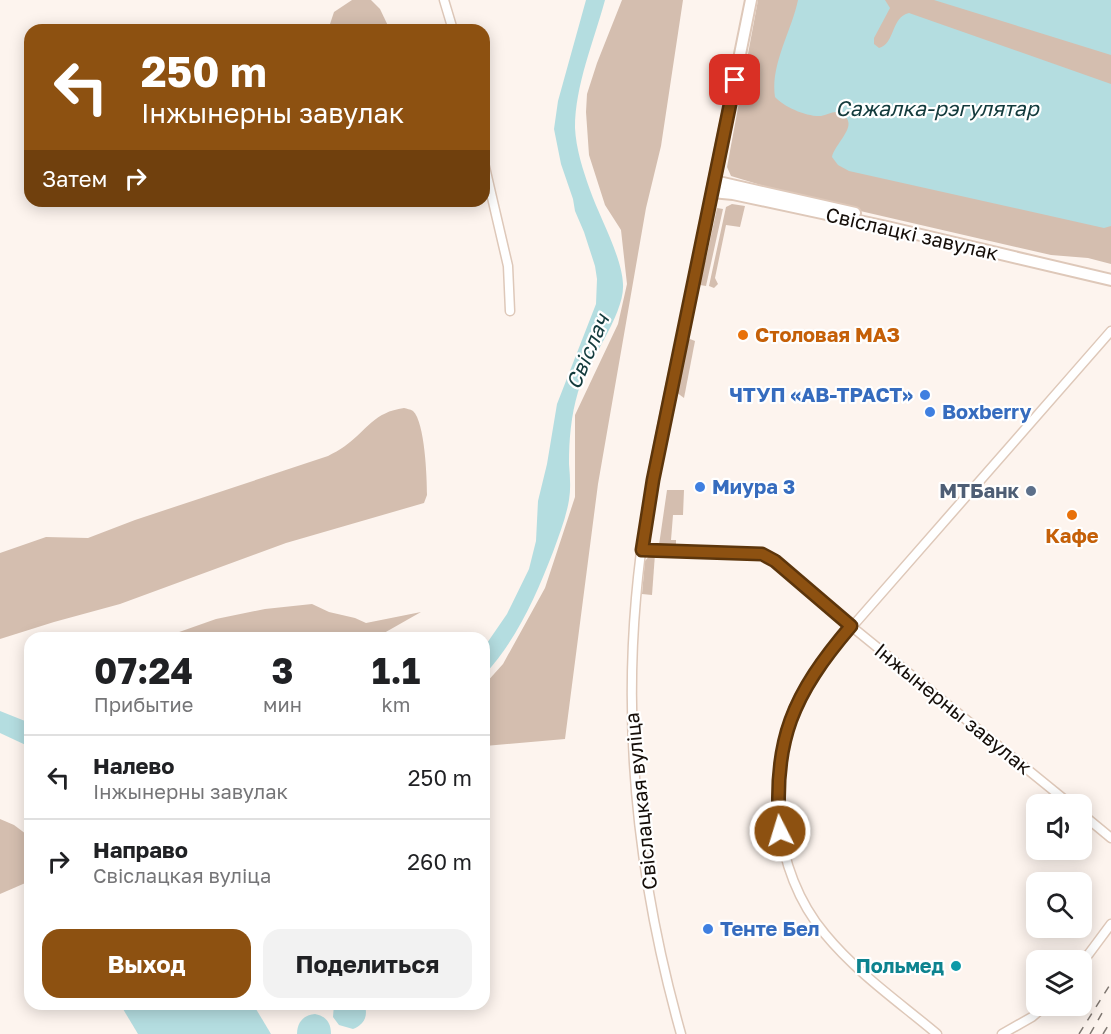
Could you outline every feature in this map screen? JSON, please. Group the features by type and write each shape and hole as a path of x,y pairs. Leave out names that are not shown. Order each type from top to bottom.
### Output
{"main road":[{"name":"Свіслацкая вуліца","path":"713,187 750,0"},
{"name":"Свіслацкі завулак","path":"713,187 1111,273"},
{"name":"Свіслацкі завулак","path":"713,187 733,194 887,227 1111,280"}],"street":[{"path":"444,0 451,24"},
{"name":"Свіслацкая вуліца","path":"681,1034 655,931 635,793 631,675 636,598 655,470 713,187"},
{"path":"490,189 508,266 510,310"},
{"path":"937,1034 854,964 824,934 800,894 783,848 779,819 778,782 782,746 799,697 814,673 851,626 1111,331"},
{"name":"Інжынерны завулак","path":"642,550 762,554 775,561 851,626 1058,794"},
{"path":"1092,822 1111,838"},
{"path":"1092,950 1111,924"},
{"path":"1002,1034 1033,1016"}],"shaded area":[{"path":"352,0 371,0 380,9 387,24 330,24 334,12"},
{"path":"622,0 683,0 661,146 646,208 598,484 565,739 490,746 490,678 503,664 545,588 575,497 575,415 618,324 627,284 621,230 605,205 589,155 587,94"},
{"path":"758,0 1111,0 1111,264 1088,258 1051,255 804,198 731,176 727,167"},
{"path":"732,204 745,206 740,227 726,225 715,278 718,284 714,288 709,286 726,207"},
{"path":"717,208 723,209 706,286 700,285 697,280 706,259"},
{"path":"690,339 695,341 684,398 676,392 685,342"},
{"path":"404,408 413,411 417,417 423,438 427,487 424,503 286,543 120,604 0,639 0,553 46,537 88,538 135,520 328,456 353,440 385,413"},
{"path":"667,490 684,490 683,515 673,515 671,540 676,540 676,546 659,545"},
{"path":"651,554 655,554 652,595 642,594 645,561"},
{"path":"312,604 329,612 366,623 421,612 386,632 179,632 216,619 265,609"},
{"path":"0,819 24,832 24,884 0,894"}],"water":[{"name":"Свіслач","path":"586,0 605,0 578,96 575,128 580,159 587,182 619,262 623,284 622,296 612,323 578,392 570,437 569,500 553,552 525,616 490,668 490,639 507,614 529,569 536,541 538,501 557,404 596,304 595,266 575,211 561,164 554,129 558,101"},
{"name":"Сажалка-рэгулятар","path":"798,0 885,0 890,8 874,38 874,44 879,48 888,41 903,15 909,13 1111,84 1111,226 1104,228 849,171 838,165 832,157 848,126 848,121 844,116 836,112 821,116 809,115 790,108 775,97 774,85 778,60"},
{"path":"934,0 1111,0 1111,55"},
{"path":"0,711 24,721 24,744 0,733"},
{"path":"124,1010 257,1010 271,1034 138,1034"},
{"path":"334,1010 366,1010 366,1012 360,1025 353,1029 339,1025 333,1017"},
{"path":"315,1014 327,1021 331,1034 297,1034 302,1020"}],"railway":[{"path":"1079,1034 1111,983"},
{"path":"1090,1034 1105,1008"},
{"path":"1103,1034 1111,1021"}],"place":[{"name":"Столовая МАЗ","path":"743,335"},
{"name":"ЧТУП «АВ-ТРАСТ»","path":"925,395"},
{"name":"Boxberry","path":"930,412"},
{"name":"Миура 3","path":"700,487"},
{"name":"МТБанк","path":"1031,491"},
{"name":"Кафе","path":"1072,515"},
{"name":"Тенте Бел","path":"708,929"},
{"name":"Польмед","path":"956,966"}],"route":[{"path":"735,80 653,480 642,550 677,553 762,554 775,561 851,626 814,673 799,697 788,725 782,746 778,782 780,831"}]}
